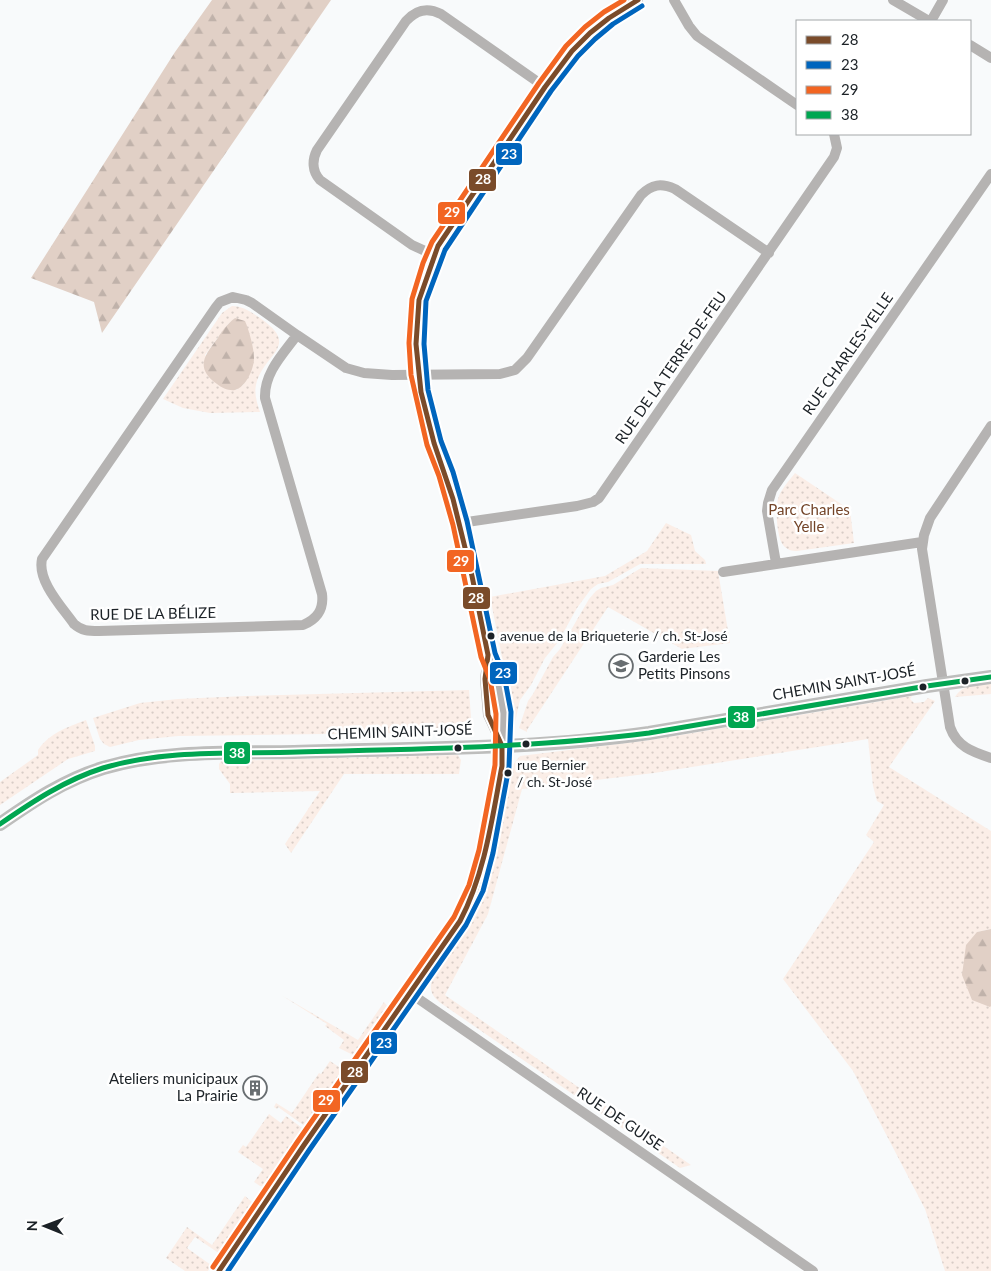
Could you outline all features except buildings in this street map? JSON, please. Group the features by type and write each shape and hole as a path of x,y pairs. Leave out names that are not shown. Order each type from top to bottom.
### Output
{"street":[{"path":"219,1271 460,921 476,888 486,852 502,766 504,713 497,677 488,655 460,523 446,474 434,443 421,392 416,344 417,314 422,288 434,255 458,215 545,87 568,56 590,33 609,18 638,0"},
{"path":"674,0 684,19 697,36 796,104"},
{"path":"893,0 928,20"},
{"path":"931,20 943,0"},
{"path":"434,255 412,245 316,177 313,160 317,150 406,21 418,11 430,10 441,14 545,87"},
{"path":"971,46 991,58"},
{"name":"RUE DE LA TERRE-DE-FEU","path":"460,523 577,506 593,502 599,498 834,157 837,148 834,135"},
{"name":"RUE CHARLES-YELLE","path":"776,563 767,511 772,490 991,174"},
{"name":"RUE DE LA BÉLIZE","path":"297,335 267,378 265,398 322,594 320,613 309,623 294,626 99,631 79,629 44,580 41,566 42,559 216,307 227,298 233,297 246,300 346,368 354,371 383,374 500,374 508,373 522,365 641,195 652,186 660,184 675,189 769,253"},
{"path":"991,426 936,506 926,526 922,542 924,568 952,734 966,748 991,758"},
{"path":"723,572 922,542"},
{"path":"488,655 485,679 488,715 502,746"},
{"name":"CHEMIN SAINT-JOSÉ","path":"0,824 31,802 63,784 102,769 143,760 215,754 502,746 579,741 649,733 943,683 991,677"},
{"name":"RUE DE GUISE","path":"410,993 813,1271"}],"green space":[{"path":"212,0 331,0 102,333 94,302 31,278 175,52"},
{"path":"232,306 243,308 260,318 278,336 279,344 260,374 255,388 260,412 210,413 183,408 163,399 222,313","holes":["235,318 252,349 254,358 248,377 243,385 236,390 205,355 227,325"]},
{"path":"235,318 245,321 251,339 254,362 251,372 243,385 235,390 228,390 210,378 206,373 204,362 208,351 227,325"},
{"name":"Parc Charles Yelle","path":"795,473 850,510 854,543 797,551 790,550 783,545 778,530 777,503 785,485"},
{"path":"666,523 691,535 695,551 705,560 706,564 640,564 591,589 577,608 558,642 545,658 531,685 520,700 515,722 490,597 605,576 647,551"},
{"path":"641,568 718,571 730,643 682,649 608,607 527,732 519,728 528,701 589,599 601,588 613,585"},
{"path":"991,683 991,694 955,697 966,687"},
{"path":"469,690 472,731 468,732 178,736 139,740 110,747 100,739 93,718 140,703 178,699"},
{"path":"912,696 910,699 914,703 924,702 928,698 935,701 889,767 991,831 991,929 977,932 991,1006 991,1271 945,1271 925,1209 853,1071 783,979 874,842 866,835 884,805 877,801 873,786 868,739 654,773 522,789 488,914 445,995 691,1165 680,1168 445,1006 435,998 431,989 432,980 466,928 486,886 491,871 512,766 520,756 651,740"},
{"path":"86,720 95,751 68,759 0,805 0,782 38,755 38,750 48,739 65,728"},
{"path":"458,755 461,760 459,774 344,774 291,853 285,844 320,791 230,793 230,784 219,769 221,761"},
{"path":"991,929 990,1007 972,1000 962,975 966,945 977,932"},
{"path":"281,995 358,1040 384,1002 389,1008 355,1056 339,1048 344,1040 325,1026 327,1024"},
{"path":"330,1061 342,1069 342,1075 306,1127 278,1107 277,1109 274,1107 276,1103 292,1113 319,1073 321,1074"},
{"path":"269,1114 281,1123 286,1116 305,1130 266,1187 254,1182 263,1169 238,1152 243,1145 246,1147"},
{"path":"245,1196 253,1205 220,1254 195,1237 187,1248 211,1265 208,1271 185,1271 166,1258 187,1227 212,1245"}],"transit line":[{"name":"29","path":"213,1267 454,917 469,885 479,850 495,765 496,714 490,679 481,657 453,525 439,476 427,445 411,375 409,343 412,299 423,263 432,242 539,83 566,46 585,27 604,12 624,0"},
{"name":"28","path":"219,1271 460,921 476,884 495,806 502,766 502,746 488,715 485,679 488,655 472,576 453,499 434,443 421,392 416,344 419,300 438,246 545,87 572,51 590,33 609,18 638,0"},
{"name":"23","path":"228,1271 310,1149 466,925 483,891 493,853 509,767 511,712 504,675 495,653 467,521 453,472 441,441 428,390 424,344 426,301 445,250 551,91 578,56 595,39 613,24 642,6"},
{"name":"38","path":"0,824 37,800 75,779 103,768 151,758 200,754 474,747 605,738 649,733 991,677"}],"place":[{"name":"avenue de la Briqueterie / ch. St-José","path":"491,636"},
{"name":"Garderie Les Petits Pinsons","path":"621,666"},
{"name":"rue Bernier / ch. St-José","path":"508,773"},
{"name":"Ateliers municipaux La Prairie","path":"255,1088"}]}
